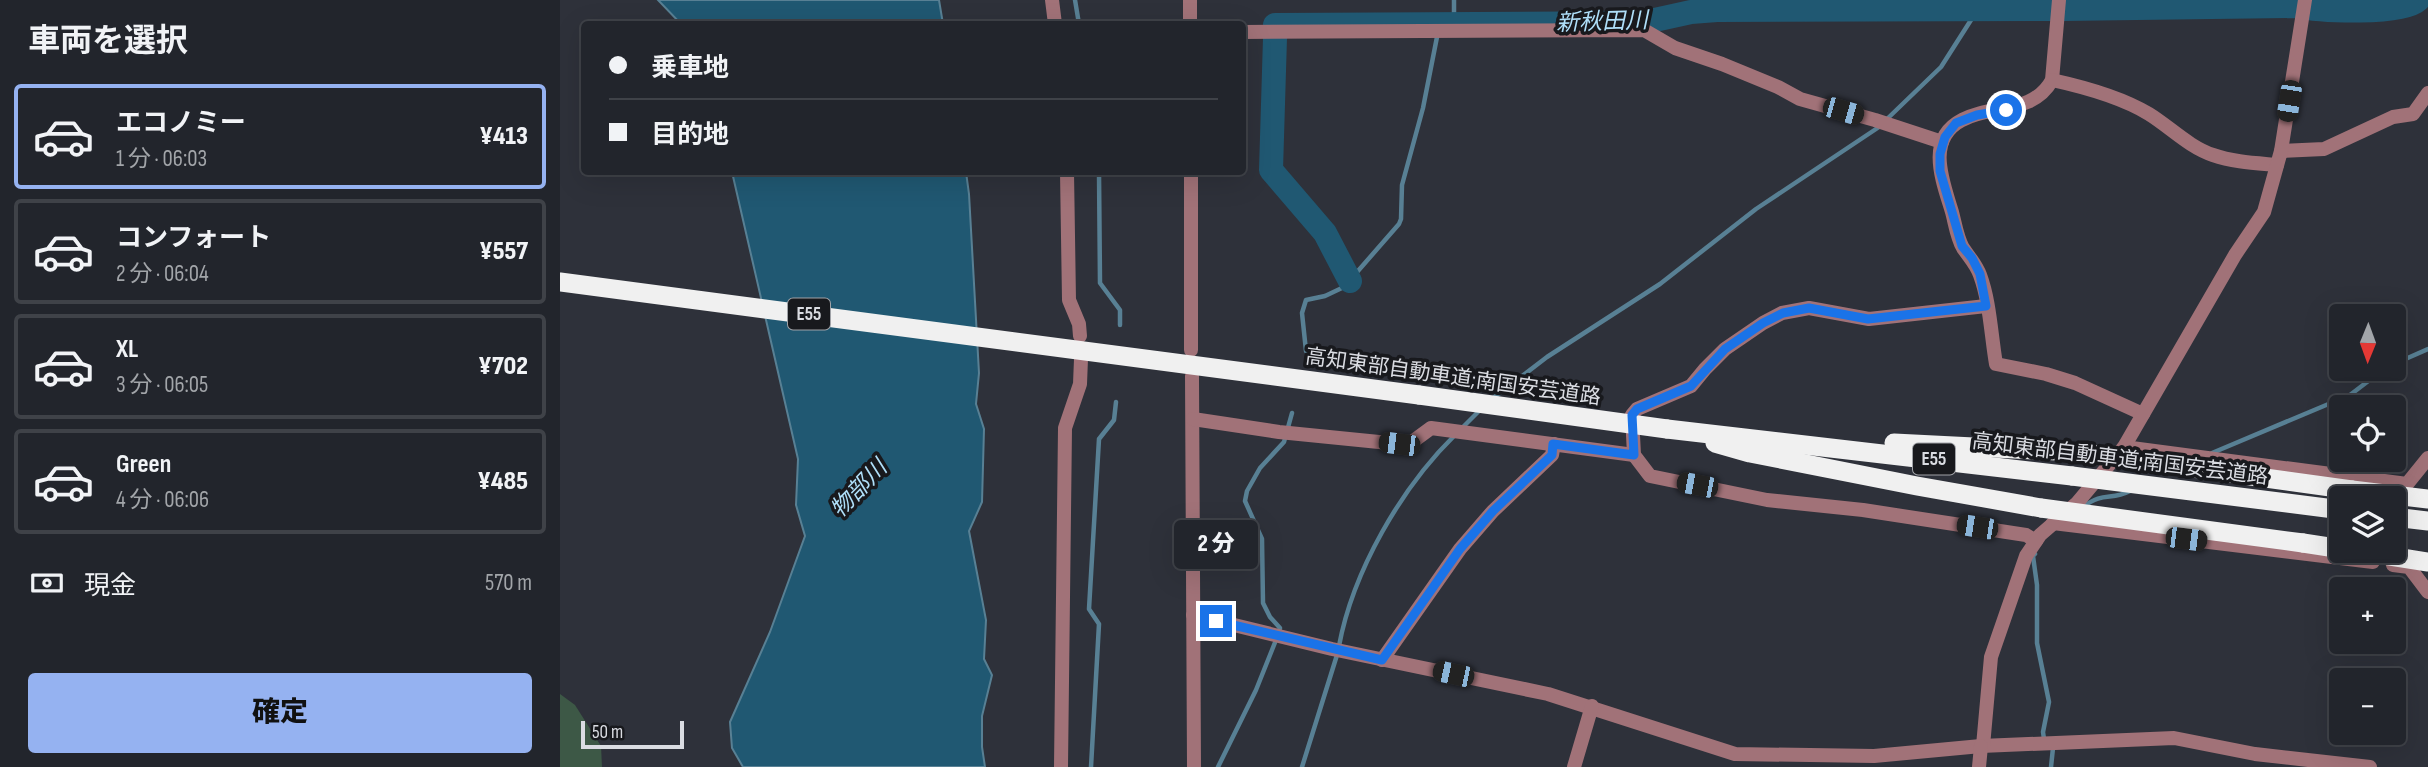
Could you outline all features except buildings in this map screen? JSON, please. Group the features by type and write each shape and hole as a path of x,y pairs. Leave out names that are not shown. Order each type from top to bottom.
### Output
{"highway":[{"name":"高知東部自動車道;南国安芸道路","path":"560,282 1058,346 1667,429 1796,442 2329,508"},
{"path":"1667,429 1750,453 2047,515 2329,547"},
{"path":"1796,442 1960,445 2076,452 2428,499"},
{"path":"2406,518 2428,521"},
{"path":"2406,559 2428,562"}],"street":[{"path":"1052,0 1055,21"},
{"path":"1190,0 1190,21"},
{"path":"2059,0 2052,80 2040,94 2021,106 1964,119 1949,130 1942,142 1940,171 1962,246 1980,274 1996,364 2075,383 2143,414"},
{"path":"1979,767 1991,657 2026,556 2047,515 2077,503 2124,447 2235,255 2264,212 2279,158 2304,5"},
{"path":"1246,32 1644,30 1685,52 1723,64 1800,99 1942,142"},
{"path":"2052,80 2096,92 2144,111 2187,141 2214,155 2242,162 2324,149 2393,117 2413,114 2428,93"},
{"path":"1068,175 1069,300 1079,324 1080,337"},
{"path":"1191,175 1191,350"},
{"path":"1986,306 1868,319 1809,308 1783,313 1725,349 1691,386 1637,409 1632,415 1634,455 1650,476 1768,499 1863,510 2026,535 2036,541"},
{"path":"1061,767 1065,428 1080,384 1081,359"},
{"path":"1192,376 1194,767"},
{"path":"1193,419 1227,422 1279,432 1399,444 1412,442 1431,428 1634,455"},
{"path":"1382,660 1460,549 1493,511 1552,455 1553,444"},
{"path":"2124,447 2407,484 2428,458"},
{"path":"2047,515 2409,567 2428,592"},
{"path":"1193,615 1382,660 1548,694 1735,754 1874,756 1982,746 2174,738 2322,764 2370,767"},
{"path":"1573,767 1592,706"}],"green space":[{"path":"560,694 575,705 601,746 602,767 560,767"}],"water":[{"path":"658,0 939,0 942,21 678,21"},
{"name":"物部川","path":"733,175 966,175 979,373 976,404 984,429 982,502 969,531 986,620 984,659 992,675 982,716 985,767 743,767 732,748 730,722 770,632 805,536 796,505 798,459"}],"waterway":[{"path":"1075,0 1078,21"},
{"path":"1454,0 1454,23"},
{"name":"新秋田川","path":"2062,9 2296,6 2378,10 2409,5 2418,0"},
{"path":"1887,119 1941,67 1978,9"},
{"name":"新秋田川","path":"1275,25 1641,23 1691,12 1717,10 2054,9"},
{"path":"1306,351 1302,313 1306,300 1325,296 1344,287 1399,224 1402,185 1423,108 1437,37"},
{"name":"新秋田川","path":"1275,38 1271,170 1325,233 1350,281"},
{"path":"1492,399 1547,357 1660,284 1756,209 1879,127"},
{"path":"1099,175 1100,283 1120,310 1120,325"},
{"path":"2406,359 2428,349"},
{"path":"2212,453 2350,395 2367,382"},
{"path":"1091,767 1099,624 1089,609 1099,439 1114,420 1116,402"},
{"path":"1461,429 1480,410"},
{"path":"1279,631 1280,628 1263,603 1262,539 1245,501 1247,491 1260,468 1284,442 1292,413"},
{"path":"1339,646 1355,589 1382,532 1416,480 1455,435"},
{"path":"2083,507 2096,499 2130,491"},
{"path":"2035,554 2037,643 2049,702 2044,739"},
{"path":"1218,767 1256,690 1276,640"},
{"path":"1302,767 1337,655"},
{"path":"2051,767 2053,748"}],"route":[{"path":"1216,621 1382,660 1460,549 1493,511 1552,455 1553,444 1634,455 1632,415 1637,409 1691,386 1725,349 1743,335 1783,313 1809,308 1868,319 1986,306 1980,274 1962,246 1940,171 1940,154 1945,137 1956,123 1977,115 2006,110"}]}
